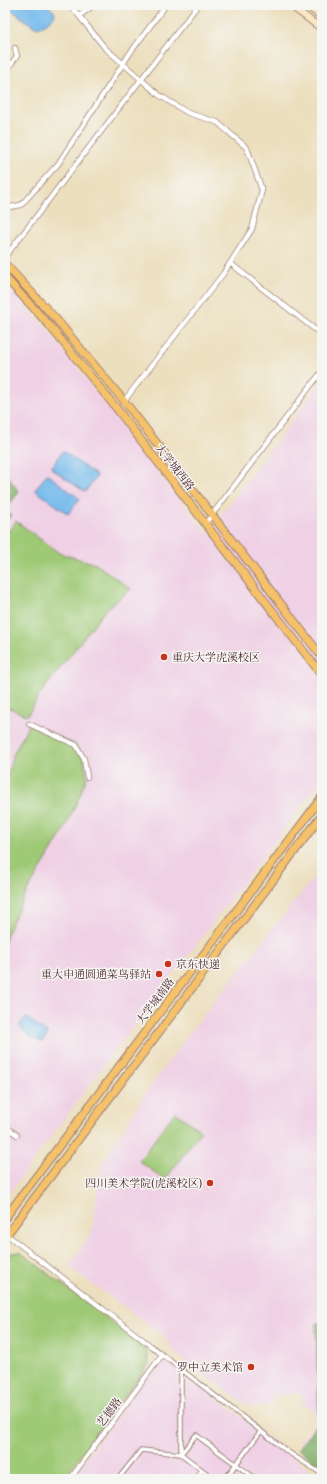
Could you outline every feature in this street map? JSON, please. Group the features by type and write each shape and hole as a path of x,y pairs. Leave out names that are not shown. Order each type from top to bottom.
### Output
{"main road":[{"path":"290,5 322,29"},
{"path":"306,5 322,17"},
{"name":"大学城西路","path":"5,264 56,319 124,401 211,516 322,657"},
{"name":"大学城西路","path":"5,277 49,325 112,403 322,675"},
{"name":"大学城南路","path":"5,1218 322,797"},
{"name":"大学城南路","path":"6,1235 322,815"}],"street":[{"path":"69,5 80,16 105,48 159,95 188,113 217,122 247,148 262,190 252,229 230,264 124,401"},
{"path":"80,16 94,5"},
{"path":"5,208 21,205 58,164 123,64 166,5"},
{"path":"5,257 198,5"},
{"path":"5,72 17,56 15,48"},
{"path":"230,264 322,335"},
{"path":"205,524 322,371"},
{"path":"29,724 76,744 84,759 87,778"},
{"path":"5,1126 17,1135"},
{"path":"6,1235 288,1452 322,1474"},
{"name":"艺德路","path":"70,1479 162,1355"},
{"path":"181,1369 181,1454"},
{"path":"224,1479 261,1431"},
{"path":"181,1454 196,1435 256,1479"},
{"path":"118,1479 141,1450 181,1454 214,1479"},
{"path":"195,1479 202,1470"}],"shaded area":[{"name":"重庆大学虎溪校区","path":"5,283 47,329 207,534 322,381 322,779 107,1061 5,1199"},
{"name":"四川美术学院(虎溪校区)","path":"322,867 322,1463 298,1445 315,1423 316,1413 311,1407 303,1405 301,1393 273,1396 273,1406 250,1407 177,1355 164,1336 69,1267 91,1234 102,1164 147,1091 195,1026"},
{"path":"162,1355 321,1479 70,1479"}],"green space":[{"path":"5,472 19,492 7,508 11,515 5,523"},
{"path":"16,521 59,553 96,564 131,589 106,609 40,694 27,716 5,706 5,536"},
{"path":"29,724 76,745 84,759 87,777 64,830 24,897 7,933 5,942 5,789 12,757"},
{"path":"175,1112 201,1131 165,1180 139,1161"},
{"path":"20,1252 146,1348 149,1364 63,1479 5,1479 5,1254"},
{"path":"316,1323 322,1323 322,1467 298,1449 319,1422"}],"water":[{"path":"5,5 47,5 55,12 54,17 43,26 35,27 5,7"},
{"path":"63,451 97,476 85,492 51,468"},
{"path":"47,474 80,499 68,514 35,490"},
{"path":"26,1017 48,1034 42,1042 30,1037 19,1026"}],"place":[{"name":"重庆大学虎溪校区","path":"164,657"},
{"name":"京东快递","path":"168,964"},
{"name":"重大申通圆通菜鸟驿站","path":"159,974"},
{"name":"四川美术学院(虎溪校区)","path":"210,1183"},
{"name":"罗中立美术馆","path":"251,1367"}]}
